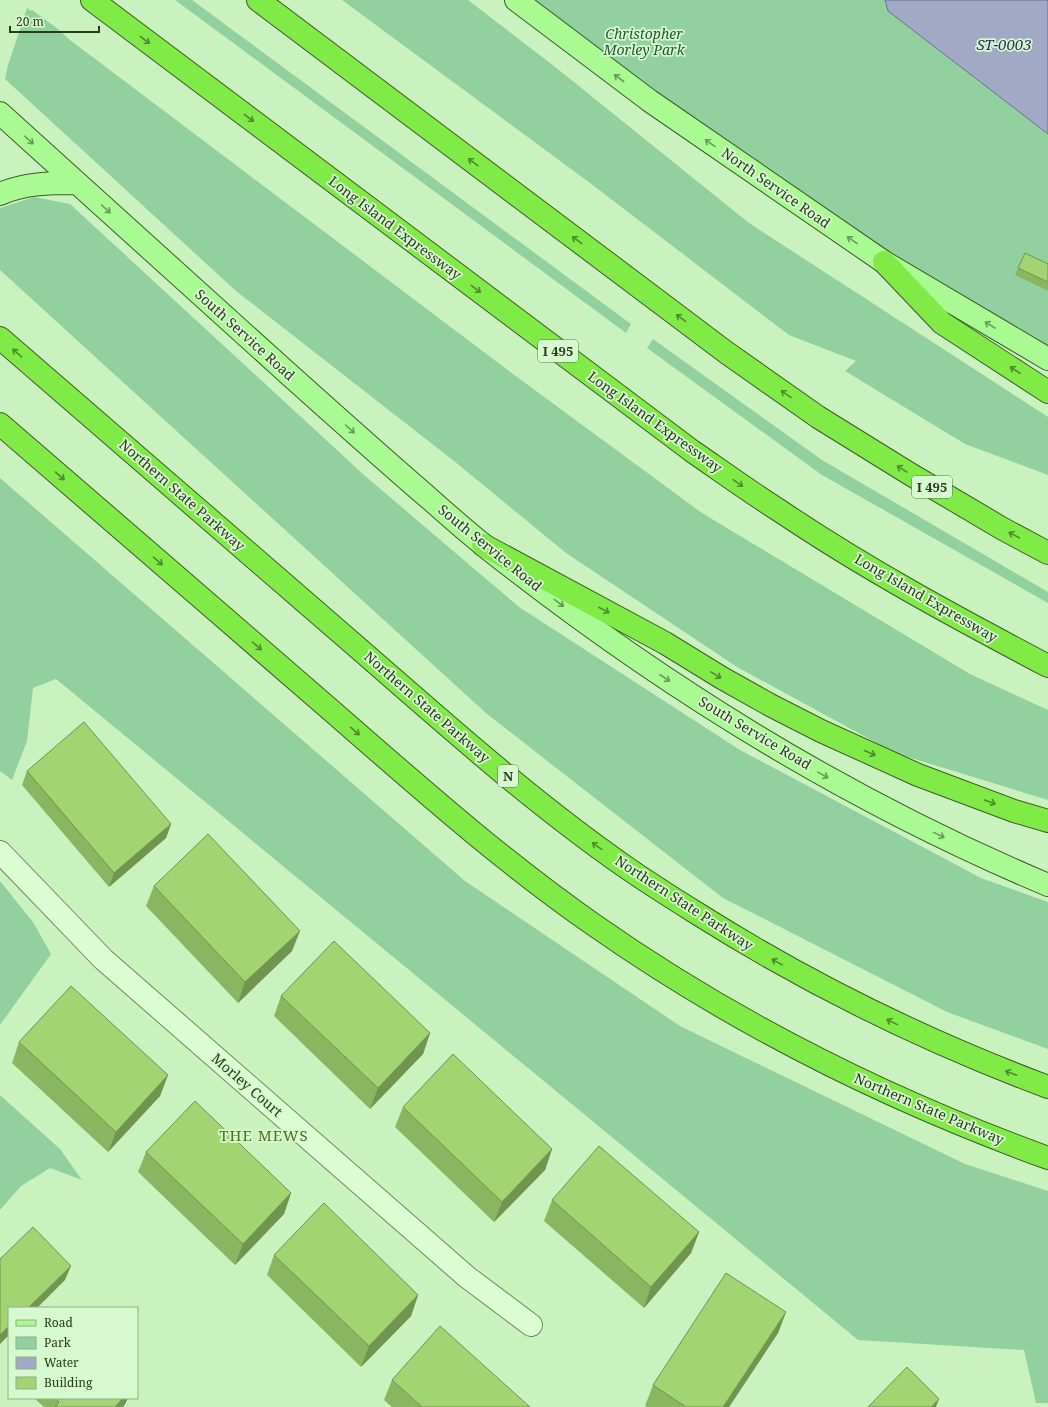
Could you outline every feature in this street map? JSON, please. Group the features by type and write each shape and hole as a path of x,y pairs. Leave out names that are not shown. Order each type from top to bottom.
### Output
{"highway":[{"name":"Long Island Expressway","path":"92,0 692,451 780,512 873,570 964,622 1048,666"},
{"name":"I 495","path":"258,0 727,353 811,412 910,474 1003,529 1048,553"},
{"path":"884,262 942,323 1048,392"},
{"name":"Northern State Parkway","path":"0,338 457,734 541,804 628,869 726,931 814,983 911,1031 977,1060 1048,1087"},
{"name":"Northern State Parkway","path":"0,424 433,799 520,870 596,926 696,992 803,1050 852,1075 946,1118 1048,1158"},
{"path":"483,545 665,643 722,678 821,731 918,775 1000,806 1048,821"}],"main road":[{"name":"North Service Road","path":"516,0 650,101 884,262 1048,358"},
{"name":"South Service Road","path":"0,113 332,413 483,545 569,611 676,685 798,761 892,812 987,858 1048,885"},
{"path":"0,194 33,184 77,183"}],"street":[{"name":"Morley Court","path":"0,839 6,858 103,959 467,1277 530,1325"}],"green space":[{"path":"175,0 192,0 631,324 626,333"},
{"path":"342,0 468,0 554,66 749,223 1048,417 1048,475 965,444 845,371 856,361 789,335 590,183"},
{"name":"Christopher Morley Park","path":"518,0 885,0 888,11 1048,134 1048,354 882,255"},
{"path":"27,8 58,29 70,40 513,374 702,513 970,674 1048,710 1048,800 895,753 737,667 566,553 454,461 236,291 5,79 8,65"},
{"path":"34,197 70,204 364,475 519,607 740,750 981,878 1048,902 1048,1049 947,1012 723,898 487,714 0,270 0,208"},
{"path":"653,339 822,460 1048,592 1048,603 822,475 647,348"},
{"path":"0,478 465,881 680,1026 965,1164 1048,1191 1048,1403 1036,1403 1024,1350 858,1340 56,679 33,688 27,741 12,780 0,771"},
{"path":"0,881 33,922 51,954 0,1025"},
{"path":"0,1095 60,1149 82,1180 50,1168 21,1186 0,1210"}],"water":[{"name":"ST-0003","path":"885,0 1048,0 1048,134 888,11"}],"building":[{"path":"1025,253 1048,264 1048,282 1018,268"},
{"path":"84,722 171,824 114,873 27,771"},
{"path":"208,834 300,931 245,982 154,886"},
{"path":"334,941 430,1033 378,1088 281,996"},
{"path":"71,986 168,1075 116,1132 19,1042"},
{"path":"453,1054 552,1149 502,1202 403,1107"},
{"path":"195,1101 291,1193 243,1244 146,1152"},
{"path":"599,1146 699,1232 651,1287 552,1200"},
{"path":"324,1203 418,1295 369,1346 274,1255"},
{"path":"33,1227 71,1266 29,1307 8,1307 8,1327 0,1335 0,1259"},
{"path":"726,1273 786,1312 723,1407 686,1407 653,1385"},
{"path":"440,1326 530,1407 422,1407 392,1380"},
{"path":"907,1367 939,1399 931,1407 868,1407"},
{"path":"56,1399 122,1399 115,1407 55,1407 59,1402"}],"district":[{"name":"THE MEWS","path":"264,1136"}]}
